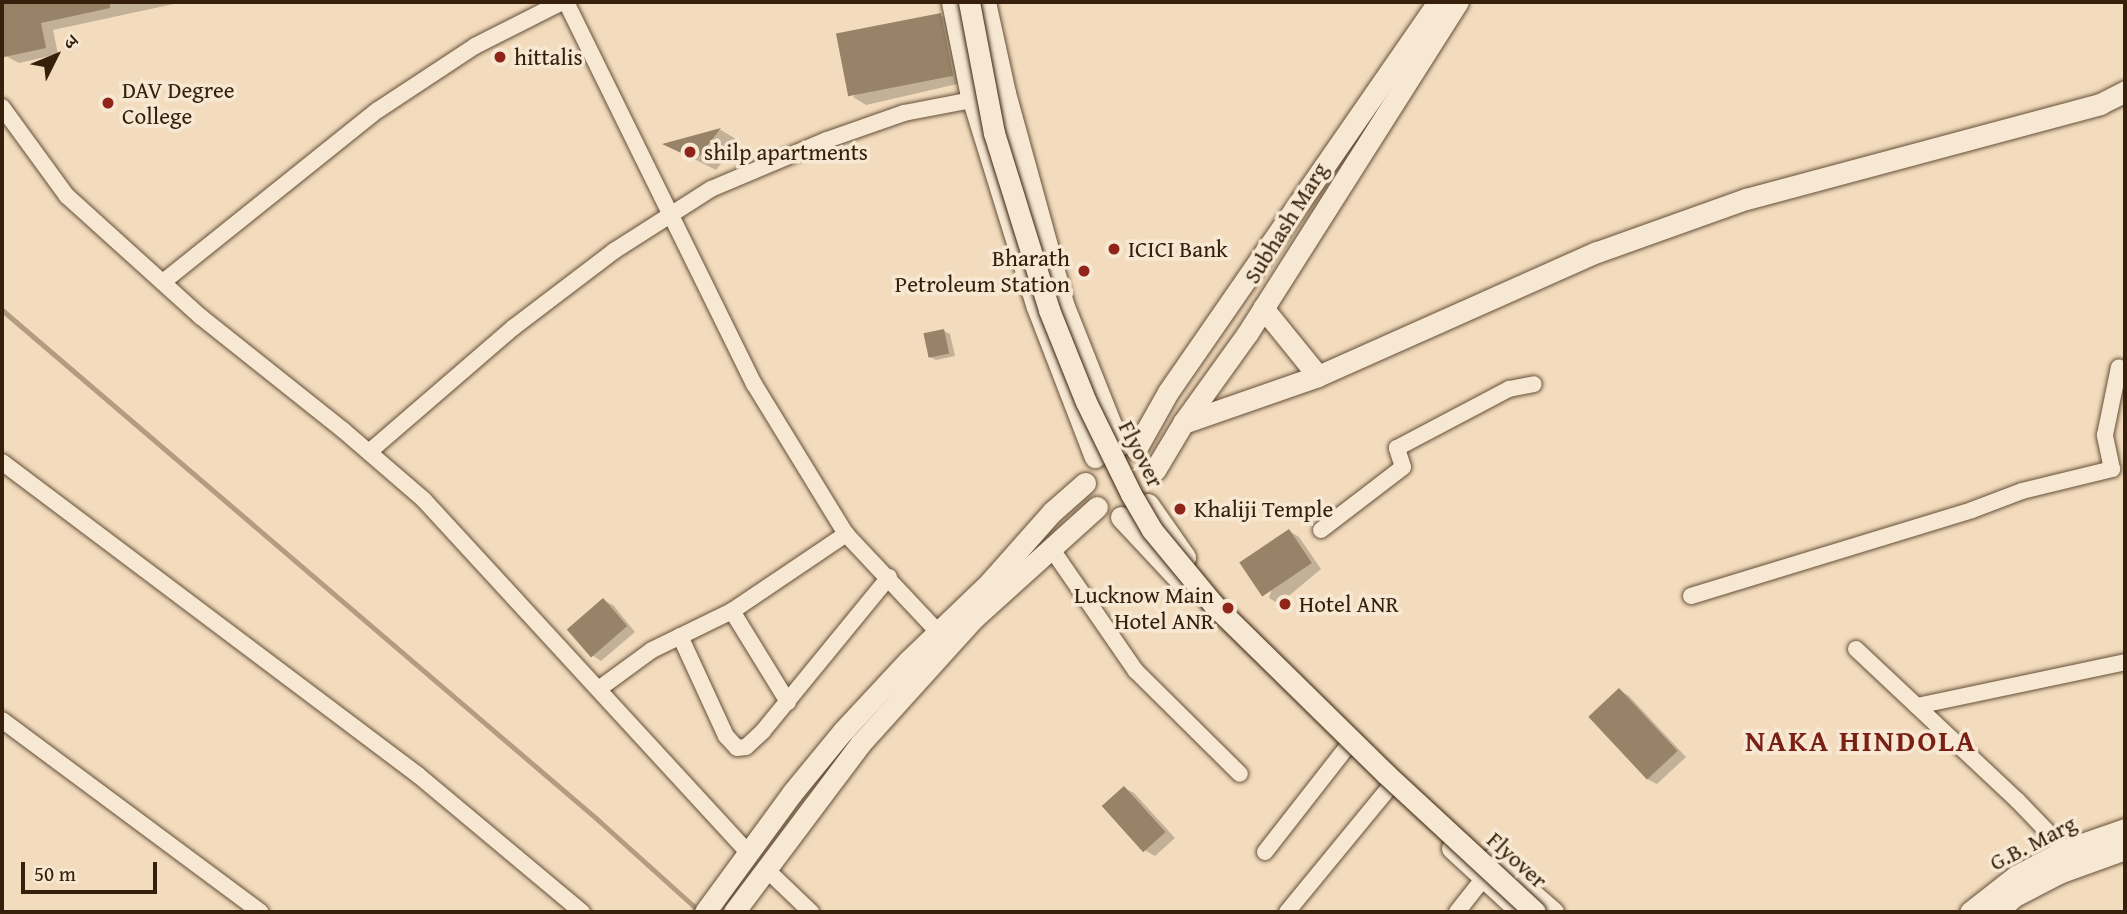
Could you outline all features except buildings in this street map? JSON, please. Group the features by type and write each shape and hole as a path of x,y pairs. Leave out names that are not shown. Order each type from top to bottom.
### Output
{"main road":[{"path":"952,2 972,100 1037,307 1095,457"},
{"name":"Flyover","path":"968,2 994,133 1045,298 1086,402 1131,494 1152,530 1214,605 1386,774 1535,912"},
{"path":"985,2 1005,93 1063,304 1128,447 1151,461 1155,470 1157,482 1148,504 1132,516 1121,517"},
{"path":"705,912 792,793 843,731 990,582 1052,512 1085,483 1089,465 1095,457 1102,451 1128,447 1449,3"},
{"name":"Subhash Marg","path":"1155,470 1183,422 1264,308 1449,3"},
{"path":"1183,422 1318,376 1597,252 1746,199 2100,104 2125,91"},
{"path":"1264,308 1318,376"},
{"path":"1085,483 1097,507 1121,517 1219,623 1389,788 1490,871 1553,912"},
{"path":"1148,504 1185,558 1228,608 1490,871 1522,912"},
{"path":"739,906 861,743 973,619 1097,507"},
{"name":"G.B. Marg","path":"1970,912 2016,876 2069,859 2125,829"},
{"path":"1997,912 2013,897 2069,859 2125,849"}],"street":[{"path":"163,282 377,110 475,46 564,2 754,384 846,534 889,576 938,632"},
{"path":"369,452 514,327 614,251 711,189 827,140 904,114 1005,93"},
{"path":"2,107 67,196 163,282 424,500 600,688 749,853"},
{"path":"1691,596 1972,510 2022,491 2112,469 2105,435 2119,367"},
{"path":"1321,530 1403,467 1397,448 1509,389 1534,384"},
{"path":"2,462 418,775 582,912"},
{"path":"600,688 652,650 732,611 846,534"},
{"path":"1051,548 1136,671 1240,774"},
{"path":"680,636 713,713 726,736 737,748 750,744 788,702 889,576"},
{"path":"732,611 788,702"},
{"path":"1856,649 1917,706 2069,859"},
{"path":"1917,706 2125,662"},
{"path":"2,720 261,912"},
{"path":"1265,852 1347,747"},
{"path":"1287,912 1389,788"},
{"path":"765,868 811,912"},
{"path":"1457,912 1490,871"}],"waterway":[{"path":"2,310 598,820 699,911"}],"place":[{"name":"hittalis","path":"500,57"},
{"name":"DAV Degree College","path":"108,103"},
{"name":"shilp apartments","path":"690,152"},
{"name":"ICICI Bank","path":"1114,249"},
{"name":"Bharath Petroleum Station","path":"1084,271"},
{"name":"Khaliji Temple","path":"1180,509"},
{"name":"Hotel ANR","path":"1285,604"},
{"name":"Lucknow Main Hotel ANR","path":"1228,608"}],"district":[{"name":"NAKA HINDOLA","path":"1861,740"}]}
